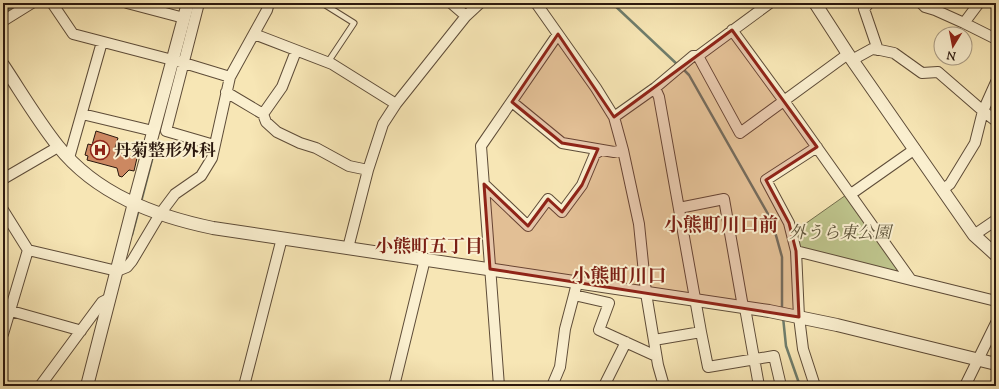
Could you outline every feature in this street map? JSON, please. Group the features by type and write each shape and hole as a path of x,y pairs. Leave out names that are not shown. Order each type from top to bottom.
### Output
{"street":[{"path":"3,21 32,3"},
{"path":"52,3 73,34 178,61 230,77"},
{"path":"127,3 184,18"},
{"path":"178,61 184,18 188,3"},
{"path":"87,386 134,203 159,130 178,61 199,3"},
{"path":"3,210 28,250 117,271 127,267 160,214 175,194 201,176 212,158 230,77 270,3"},
{"path":"451,3 466,16"},
{"path":"348,248 368,170 383,124 396,104 466,16 480,3"},
{"path":"536,3 596,88 614,118 623,150 639,224 646,293 656,356 664,386"},
{"path":"614,118 655,88 670,74 770,3"},
{"path":"815,3 850,57 974,235 996,255"},
{"path":"869,3 864,9 878,50"},
{"path":"921,3 925,7 933,7 996,39"},
{"path":"964,23 979,3"},
{"path":"732,30 851,194 911,280"},
{"path":"254,34 328,62 396,104"},
{"path":"499,386 481,146 558,34"},
{"path":"69,158 102,42"},
{"path":"693,58 740,133 784,101 850,57 872,49 894,53 922,73 938,72 983,112 996,120"},
{"path":"263,114 282,87 296,51"},
{"path":"3,65 58,146 88,176 111,191 134,203 182,221 213,228 797,316 996,364"},
{"path":"942,190 950,184 975,143 983,112 996,82"},
{"path":"655,88 659,97 708,367 774,356 781,386"},
{"path":"226,92 263,114 266,122 277,132 300,143 316,148 349,166 368,170"},
{"path":"512,102 562,144 614,152 623,150"},
{"path":"82,114 159,130 214,145"},
{"path":"3,179 58,146"},
{"path":"815,386 803,349 797,316 796,251 789,223 766,180 817,147"},
{"path":"484,184 528,226 548,199 562,212 582,185 595,154 601,150"},
{"path":"851,194 915,150"},
{"path":"679,208 724,199 759,386"},
{"path":"974,235 996,220"},
{"path":"244,386 282,238"},
{"path":"3,334 6,310 28,250"},
{"path":"796,251 996,302"},
{"path":"394,386 425,259"},
{"path":"552,386 560,367 565,329 577,282"},
{"path":"574,295 608,303 599,330 656,356"},
{"path":"40,386 102,302 110,298"},
{"path":"6,310 81,331"},
{"path":"965,386 996,323"},
{"path":"654,340 701,332"},
{"path":"604,386 626,342"}],"lane":[{"path":"322,3 354,23 328,62"}],"highlighted area":[{"path":"732,30 817,147 766,180 789,223 796,251 799,317 490,269 484,184 528,226 548,199 562,212 582,185 598,149 562,143 512,102 558,34 614,117"}],"green space":[{"name":"外うら東公園","path":"846,195 903,274 800,248 795,231"}],"building":[{"name":"丹菊整形外科","path":"96,131 118,138 114,151 137,158 134,171 129,170 122,177 119,176 117,168 87,160 88,156 85,155 88,144 92,145"}],"waterway":[{"path":"3,13 19,3"},
{"path":"612,3 679,66"},
{"path":"683,69 689,75 772,221 782,257 782,310"},
{"path":"141,202 153,156"},
{"path":"132,235 139,209"},
{"path":"783,317 786,346 800,386"}],"place":[{"name":"丹菊整形外科","path":"100,150"}],"district":[{"name":"小熊町川口前","path":"721,224"},
{"name":"小熊町五丁目","path":"429,246"},
{"name":"小熊町川口","path":"619,275"}]}
